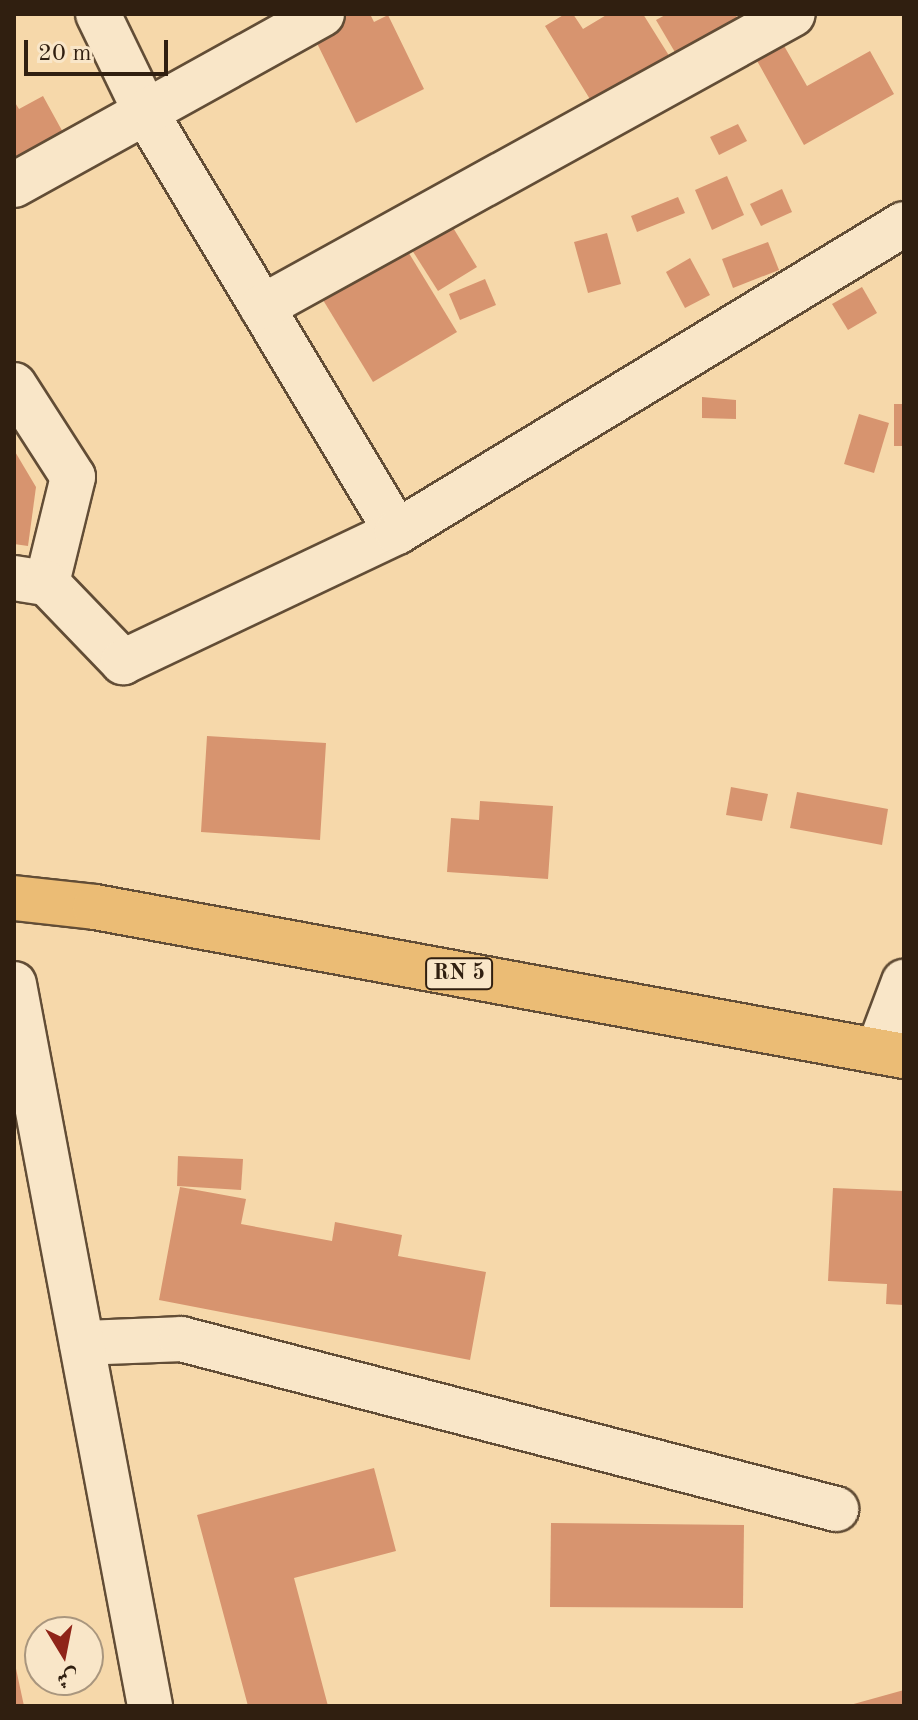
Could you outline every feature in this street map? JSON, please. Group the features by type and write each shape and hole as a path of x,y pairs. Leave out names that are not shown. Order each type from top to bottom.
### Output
{"main road":[{"name":"RN 5","path":"14,898 110,910 891,1053"}],"street":[{"path":"98,14 146,113 397,532"},
{"path":"14,185 322,14"},
{"path":"262,307 793,14"},
{"path":"14,385 73,477 31,581 123,662 397,532 904,224"},
{"path":"891,1053 904,982"},
{"path":"14,984 150,1706"},
{"path":"82,1343 181,1339 836,1509"}],"building":[{"path":"345,14 370,14 374,22 388,15 424,89 356,123 311,31"},
{"path":"565,14 573,14 583,29 608,14 643,14 673,62 596,109 545,26"},
{"path":"667,14 735,14 741,24 679,59 656,20"},
{"path":"783,44 807,86 870,51 894,94 804,145 756,59"},
{"path":"43,96 65,136 14,163 14,101 19,109"},
{"path":"738,124 747,141 719,155 710,137"},
{"path":"727,176 744,215 712,230 695,190"},
{"path":"782,189 792,212 761,226 750,204"},
{"path":"678,197 685,213 637,232 631,216"},
{"path":"452,226 477,267 438,291 412,250"},
{"path":"607,233 621,284 588,293 574,242"},
{"path":"768,242 779,270 733,288 722,259"},
{"path":"407,250 457,332 373,382 323,300"},
{"path":"690,258 710,295 685,308 666,272"},
{"path":"485,279 496,305 460,320 449,294"},
{"path":"862,287 877,313 848,330 832,304"},
{"path":"702,397 736,400 736,419 702,418"},
{"path":"894,404 904,404 904,446 894,446"},
{"path":"859,414 889,423 874,473 844,464"},
{"path":"14,450 36,487 28,546 14,544"},
{"path":"207,736 326,743 320,840 201,832"},
{"path":"731,787 768,794 762,821 726,815"},
{"path":"797,792 888,809 882,845 790,828"},
{"path":"480,801 553,806 548,879 447,872 451,818 479,820"},
{"path":"178,1156 243,1159 241,1190 177,1186"},
{"path":"180,1187 246,1199 241,1224 332,1241 335,1222 402,1235 398,1256 486,1272 470,1360 159,1300"},
{"path":"833,1188 904,1191 904,1305 886,1304 887,1284 828,1281"},
{"path":"374,1468 396,1551 294,1578 328,1706 248,1706 197,1515"},
{"path":"551,1523 744,1525 743,1608 550,1607"},
{"path":"15,1664 24,1706 14,1706"},
{"path":"904,1690 904,1706 850,1706 850,1705"}]}
